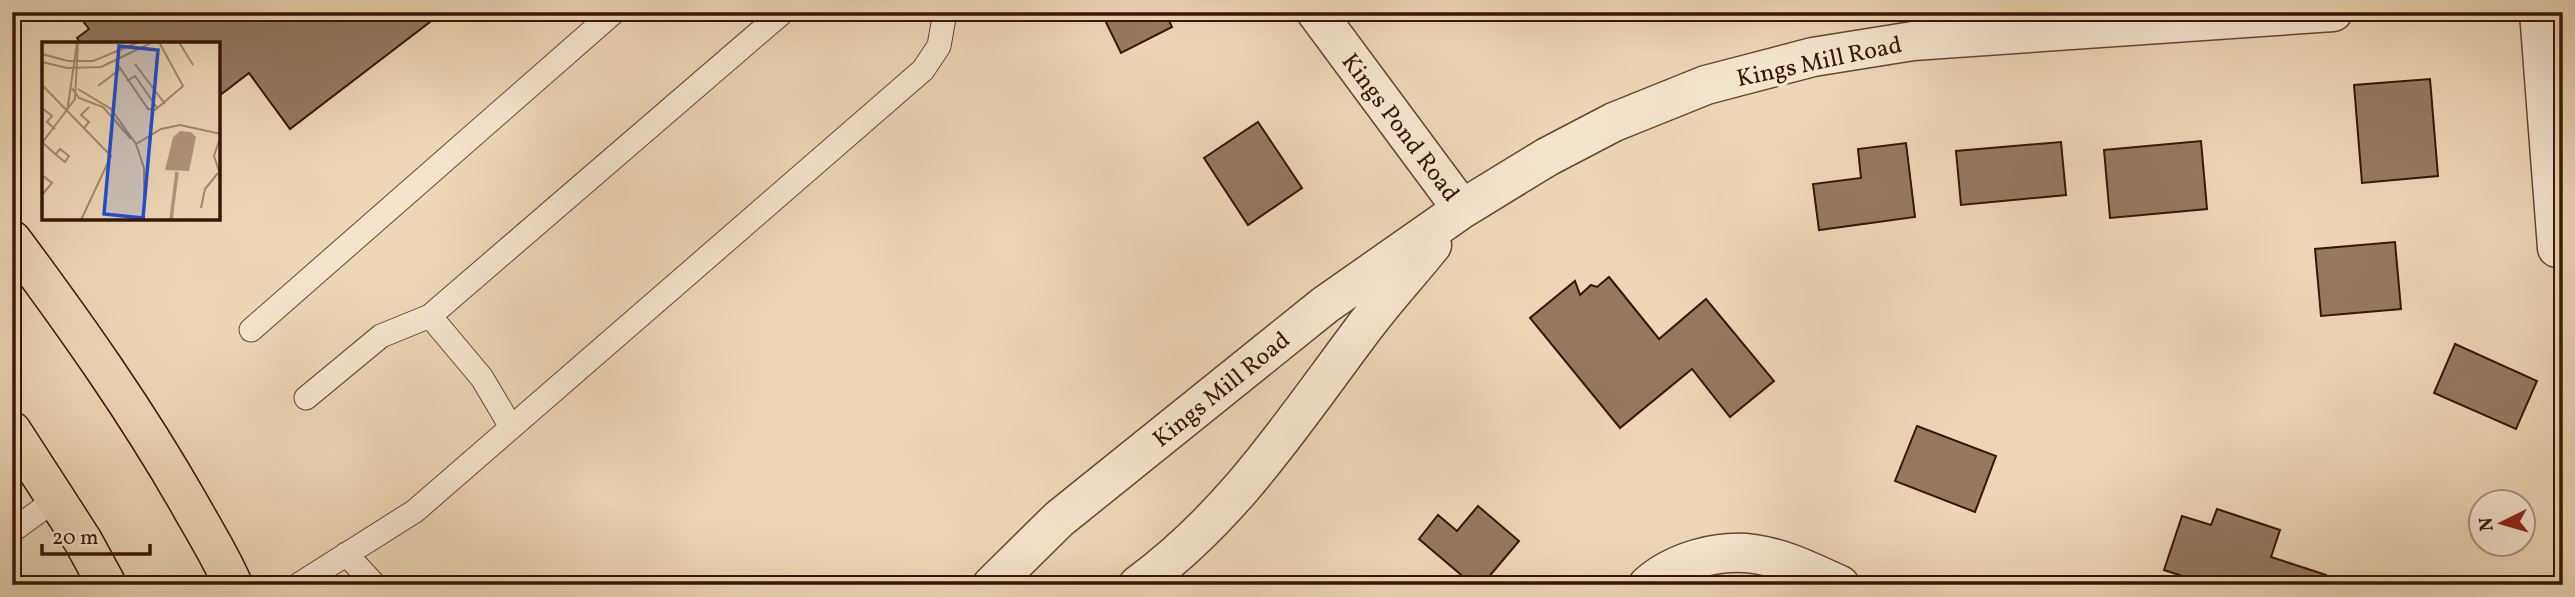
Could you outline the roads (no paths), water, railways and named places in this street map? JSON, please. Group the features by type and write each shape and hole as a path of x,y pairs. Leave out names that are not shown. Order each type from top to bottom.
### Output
{"main road":[{"path":"12,240 125,398 178,484 233,585"},
{"path":"12,431 57,499 107,585"}],"street":[{"name":"Kings Pond Road","path":"1316,12 1462,209"},
{"name":"Kings Mill Road","path":"992,585 1059,519 1325,305 1462,209 1547,157 1614,122 1706,85 1813,57 1913,41 2333,12"},
{"path":"2539,12 2557,248"},
{"name":"Kings Mill Road","path":"1138,585 1202,531 1242,489 1280,443 1359,334 1462,209"},
{"path":"1648,585 1686,562 1720,554 1754,554 1786,562 1840,585"}],"lane":[{"path":"251,330 614,12"},
{"path":"306,398 380,336 430,316 783,12"},
{"path":"298,585 415,510 923,70 939,46 946,12"},
{"path":"430,316 482,378 511,427"},
{"path":"12,531 57,499"},
{"path":"346,554 375,585"}]}
